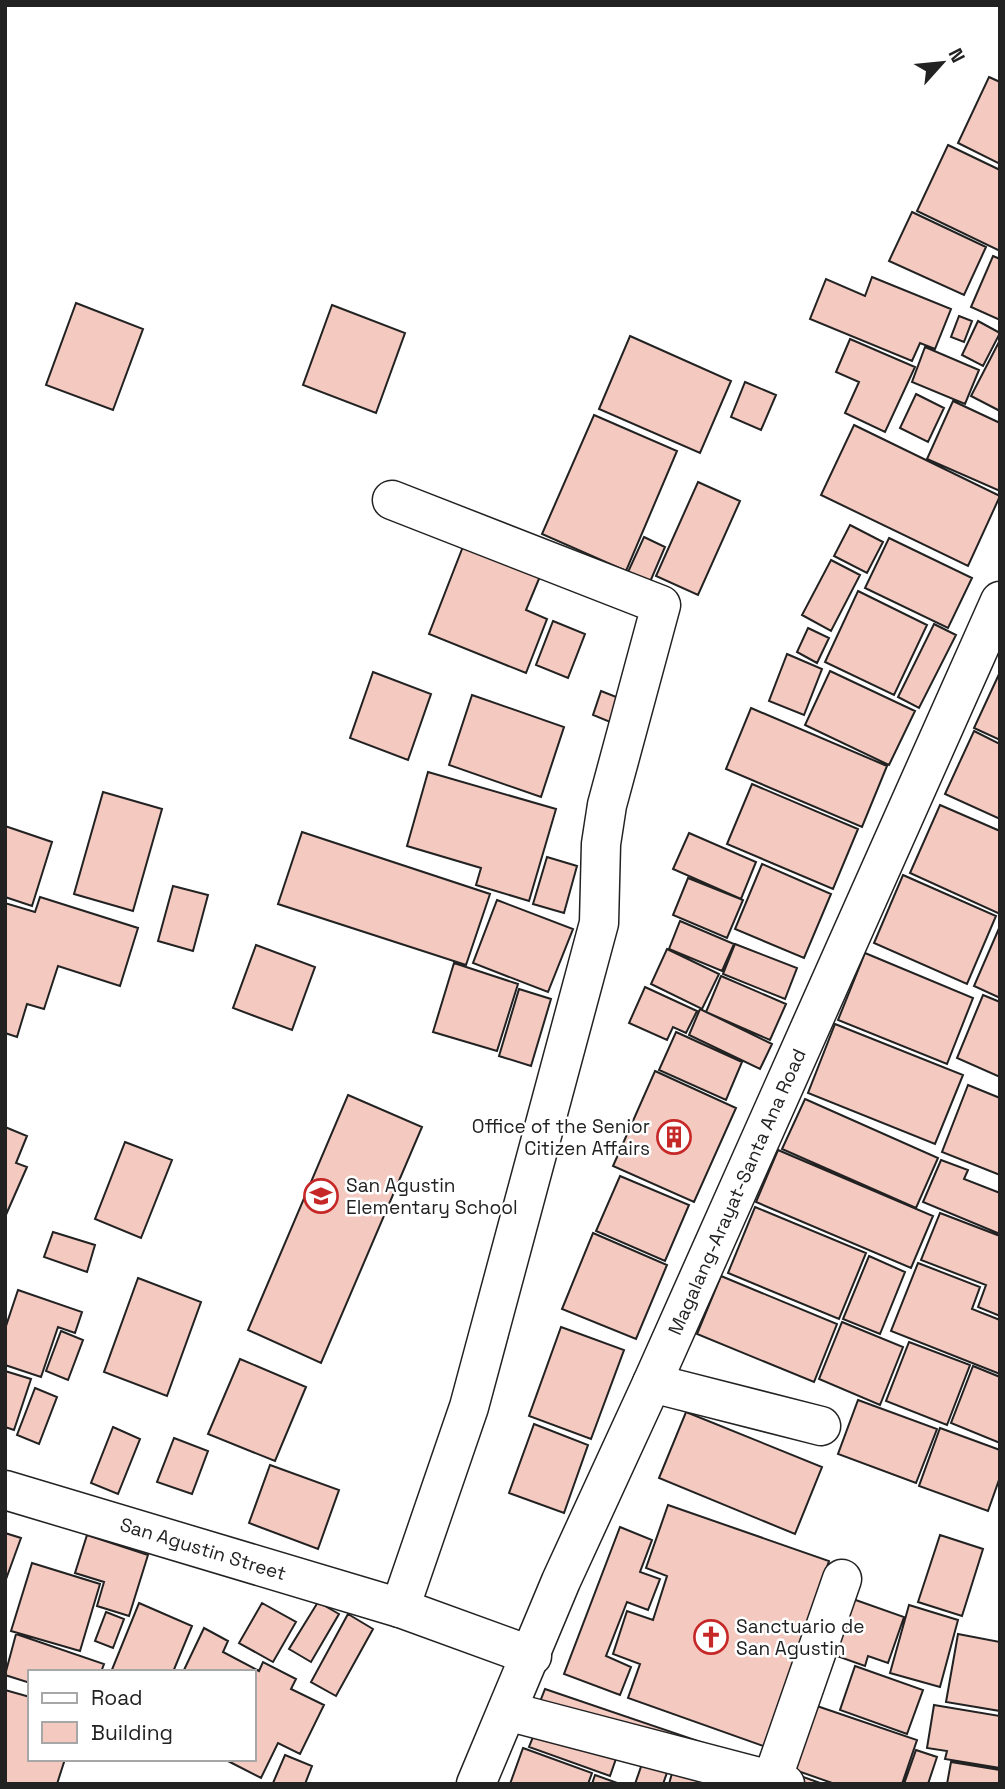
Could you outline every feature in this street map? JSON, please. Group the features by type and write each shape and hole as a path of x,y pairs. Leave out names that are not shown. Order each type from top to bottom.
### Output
{"street":[{"path":"392,500 662,605 607,805 601,844 599,923 415,1614"},
{"name":"Magalang-Arayat-Santa Ana Road","path":"476,1784 561,1581 652,1383 1000,601"},
{"path":"652,1383 821,1426"},
{"name":"San Agustin Street","path":"5,1490 415,1614 531,1656"},
{"path":"507,1711 779,1782 842,1579"}],"building":[{"path":"989,77 1000,82 1000,164 958,143"},
{"path":"948,145 1000,170 1000,251 917,211"},
{"path":"912,212 986,247 964,295 889,261"},
{"path":"993,256 1000,259 1000,320 971,307"},
{"path":"872,277 951,309 935,349 920,343 912,361 810,319 826,279 865,296"},
{"path":"76,303 143,329 113,410 46,385"},
{"path":"332,305 405,333 376,413 303,385"},
{"path":"959,316 972,321 964,342 951,337"},
{"path":"978,321 1000,333 983,366 962,355"},
{"path":"630,336 731,381 700,453 599,409"},
{"path":"850,339 915,367 885,432 845,413 859,382 836,372"},
{"path":"1000,340 1000,411 971,396"},
{"path":"925,347 979,370 965,404 912,382"},
{"path":"745,382 776,395 761,430 731,417"},
{"path":"916,394 944,408 928,442 900,428"},
{"path":"953,401 1000,423 1000,491 927,459"},
{"path":"594,415 677,451 626,571 542,534"},
{"path":"854,425 1000,496 968,566 821,495"},
{"path":"698,482 740,501 698,595 656,576"},
{"path":"850,525 883,542 867,573 834,556"},
{"path":"644,537 665,547 650,582 628,572"},
{"path":"889,538 972,578 948,628 865,588"},
{"path":"464,544 541,574 526,610 547,619 526,673 429,634"},
{"path":"831,560 860,575 831,631 802,615"},
{"path":"858,591 927,625 894,695 825,662"},
{"path":"553,621 585,634 568,678 536,665"},
{"path":"934,624 956,635 919,708 898,697"},
{"path":"808,628 829,638 817,663 797,652"},
{"path":"787,654 822,669 804,715 769,701"},
{"path":"830,671 915,711 889,765 805,725"},
{"path":"373,672 431,694 408,760 350,738"},
{"path":"1000,672 1000,740 974,728"},
{"path":"601,691 624,700 615,724 593,715"},
{"path":"472,695 564,727 541,797 449,765"},
{"path":"751,708 887,766 862,827 726,769"},
{"path":"974,731 1000,744 1000,819 945,794"},
{"path":"428,772 556,809 529,901 476,885 481,868 407,846"},
{"path":"752,784 858,829 833,889 727,844"},
{"path":"103,792 162,809 133,911 74,894"},
{"path":"940,805 1000,831 1000,914 910,873"},
{"path":"5,826 52,842 32,906 5,897"},
{"path":"302,832 490,894 466,965 278,904"},
{"path":"689,833 756,862 741,899 673,869"},
{"path":"547,857 577,866 564,913 533,904"},
{"path":"762,864 831,894 804,958 735,929"},
{"path":"903,875 996,916 967,984 874,943"},
{"path":"688,878 743,900 727,938 673,915"},
{"path":"173,886 208,895 193,951 158,941"},
{"path":"40,897 138,928 120,986 58,966 44,1009 27,1004 17,1037 5,1033 5,903 35,912"},
{"path":"497,900 573,929 548,992 473,963"},
{"path":"680,921 734,944 722,971 669,949"},
{"path":"1000,926 1000,998 974,986"},
{"path":"735,944 797,968 785,999 723,974"},
{"path":"256,945 315,967 292,1030 233,1008"},
{"path":"667,949 719,974 702,1009 651,984"},
{"path":"865,953 973,998 947,1064 838,1020"},
{"path":"454,963 518,984 497,1051 433,1032"},
{"path":"721,976 786,1004 770,1040 706,1012"},
{"path":"645,987 697,1011 686,1033 673,1027 667,1040 629,1023"},
{"path":"519,989 551,999 531,1066 499,1056"},
{"path":"983,995 1000,1002 1000,1077 957,1058"},
{"path":"700,1009 772,1044 760,1069 689,1035"},
{"path":"835,1024 963,1075 935,1144 808,1093"},
{"path":"676,1032 742,1062 726,1100 659,1070"},
{"name":"Office of the Senior Citizen Affairs","path":"655,1071 736,1108 694,1202 613,1166"},
{"path":"968,1085 1000,1098 1000,1175 942,1152"},
{"path":"348,1095 422,1127 321,1363 248,1330"},
{"path":"805,1099 938,1158 916,1208 782,1149"},
{"path":"5,1127 27,1136 16,1163 27,1167 5,1217"},
{"path":"125,1142 172,1160 141,1238 95,1219"},
{"path":"778,1150 933,1216 911,1268 756,1202"},
{"path":"941,1160 968,1170 964,1179 1000,1193 1000,1234 923,1202"},
{"path":"620,1176 689,1205 665,1261 596,1231"},
{"path":"755,1207 866,1253 839,1319 728,1273"},
{"path":"940,1213 1000,1236 1000,1316 978,1307 986,1285 921,1260"},
{"path":"53,1232 95,1245 87,1272 44,1257"},
{"path":"593,1233 667,1265 636,1339 562,1309"},
{"path":"869,1256 905,1272 880,1334 843,1319"},
{"path":"918,1263 980,1287 972,1309 1000,1320 1000,1374 891,1331"},
{"path":"721,1276 837,1324 814,1382 697,1334"},
{"path":"138,1278 201,1302 167,1396 104,1372"},
{"path":"18,1290 82,1312 75,1333 58,1327 41,1377 5,1365 5,1329"},
{"path":"842,1322 903,1347 880,1405 819,1379"},
{"path":"561,1327 624,1350 591,1439 529,1416"},
{"path":"61,1331 83,1340 68,1380 46,1371"},
{"path":"909,1342 970,1365 947,1425 886,1401"},
{"path":"240,1359 306,1387 275,1461 208,1434"},
{"path":"973,1366 1000,1377 1000,1443 951,1423"},
{"path":"5,1371 31,1379 14,1430 5,1427"},
{"path":"35,1388 57,1397 39,1444 17,1435"},
{"path":"858,1400 937,1429 916,1483 838,1454"},
{"path":"686,1412 822,1467 795,1534 659,1478"},
{"path":"534,1424 588,1445 564,1513 509,1493"},
{"path":"113,1427 140,1439 118,1494 91,1483"},
{"path":"940,1428 1000,1450 1000,1477 988,1511 919,1486"},
{"path":"174,1438 208,1451 192,1494 157,1482"},
{"path":"270,1465 339,1490 318,1549 249,1523"},
{"name":"Sanctuario de San Agustin","path":"668,1505 829,1561 766,1747 628,1698 640,1664 613,1654 627,1611 653,1620 667,1576 646,1568"},
{"path":"620,1527 652,1540 640,1572 660,1579 648,1610 627,1602 606,1656 631,1667 620,1695 564,1674"},
{"path":"5,1533 21,1538 5,1582"},
{"path":"87,1535 148,1555 129,1616 97,1606 104,1582 75,1573"},
{"path":"940,1535 983,1549 962,1616 918,1602"},
{"path":"32,1563 100,1584 80,1651 11,1631"},
{"path":"850,1598 904,1617 888,1663 868,1656 865,1666 831,1654"},
{"path":"318,1602 339,1614 311,1662 289,1649"},
{"path":"139,1603 192,1626 174,1670 112,1670"},
{"path":"262,1603 296,1622 273,1662 239,1643"},
{"path":"909,1605 958,1620 940,1687 890,1673"},
{"path":"106,1612 124,1619 113,1648 95,1641"},
{"path":"348,1614 373,1629 336,1696 311,1682"},
{"path":"204,1628 228,1641 223,1652 259,1671 263,1662 296,1679 291,1689 324,1705 300,1754 278,1743 261,1778 228,1761 256,1761 256,1670 184,1670"},
{"path":"16,1634 104,1664 102,1670 28,1670 28,1682 5,1675"},
{"path":"958,1634 1000,1642 1000,1711 946,1702"},
{"path":"855,1666 923,1690 907,1734 840,1710"},
{"path":"545,1689 823,1784 747,1784 536,1712"},
{"path":"5,1690 28,1696 28,1761 64,1761 57,1784 5,1784"},
{"path":"814,1705 917,1740 902,1784 835,1784 792,1769"},
{"path":"934,1705 1000,1716 1000,1768 945,1759 947,1751 927,1748"},
{"path":"539,1722 619,1750 610,1776 529,1747"},
{"path":"523,1748 592,1773 588,1784 510,1784"},
{"path":"916,1750 937,1757 928,1784 904,1784"},
{"path":"285,1755 312,1766 305,1784 273,1783"},
{"path":"644,1758 669,1767 663,1784 635,1784"},
{"path":"951,1762 1000,1770 1000,1784 947,1784"},
{"path":"674,1766 733,1784 669,1784"},
{"path":"595,1775 620,1784 592,1784"}],"place":[{"name":"Office of the Senior Citizen Affairs","path":"674,1137"},
{"name":"San Agustin Elementary School","path":"321,1196"},
{"name":"Sanctuario de San Agustin","path":"711,1637"}]}
